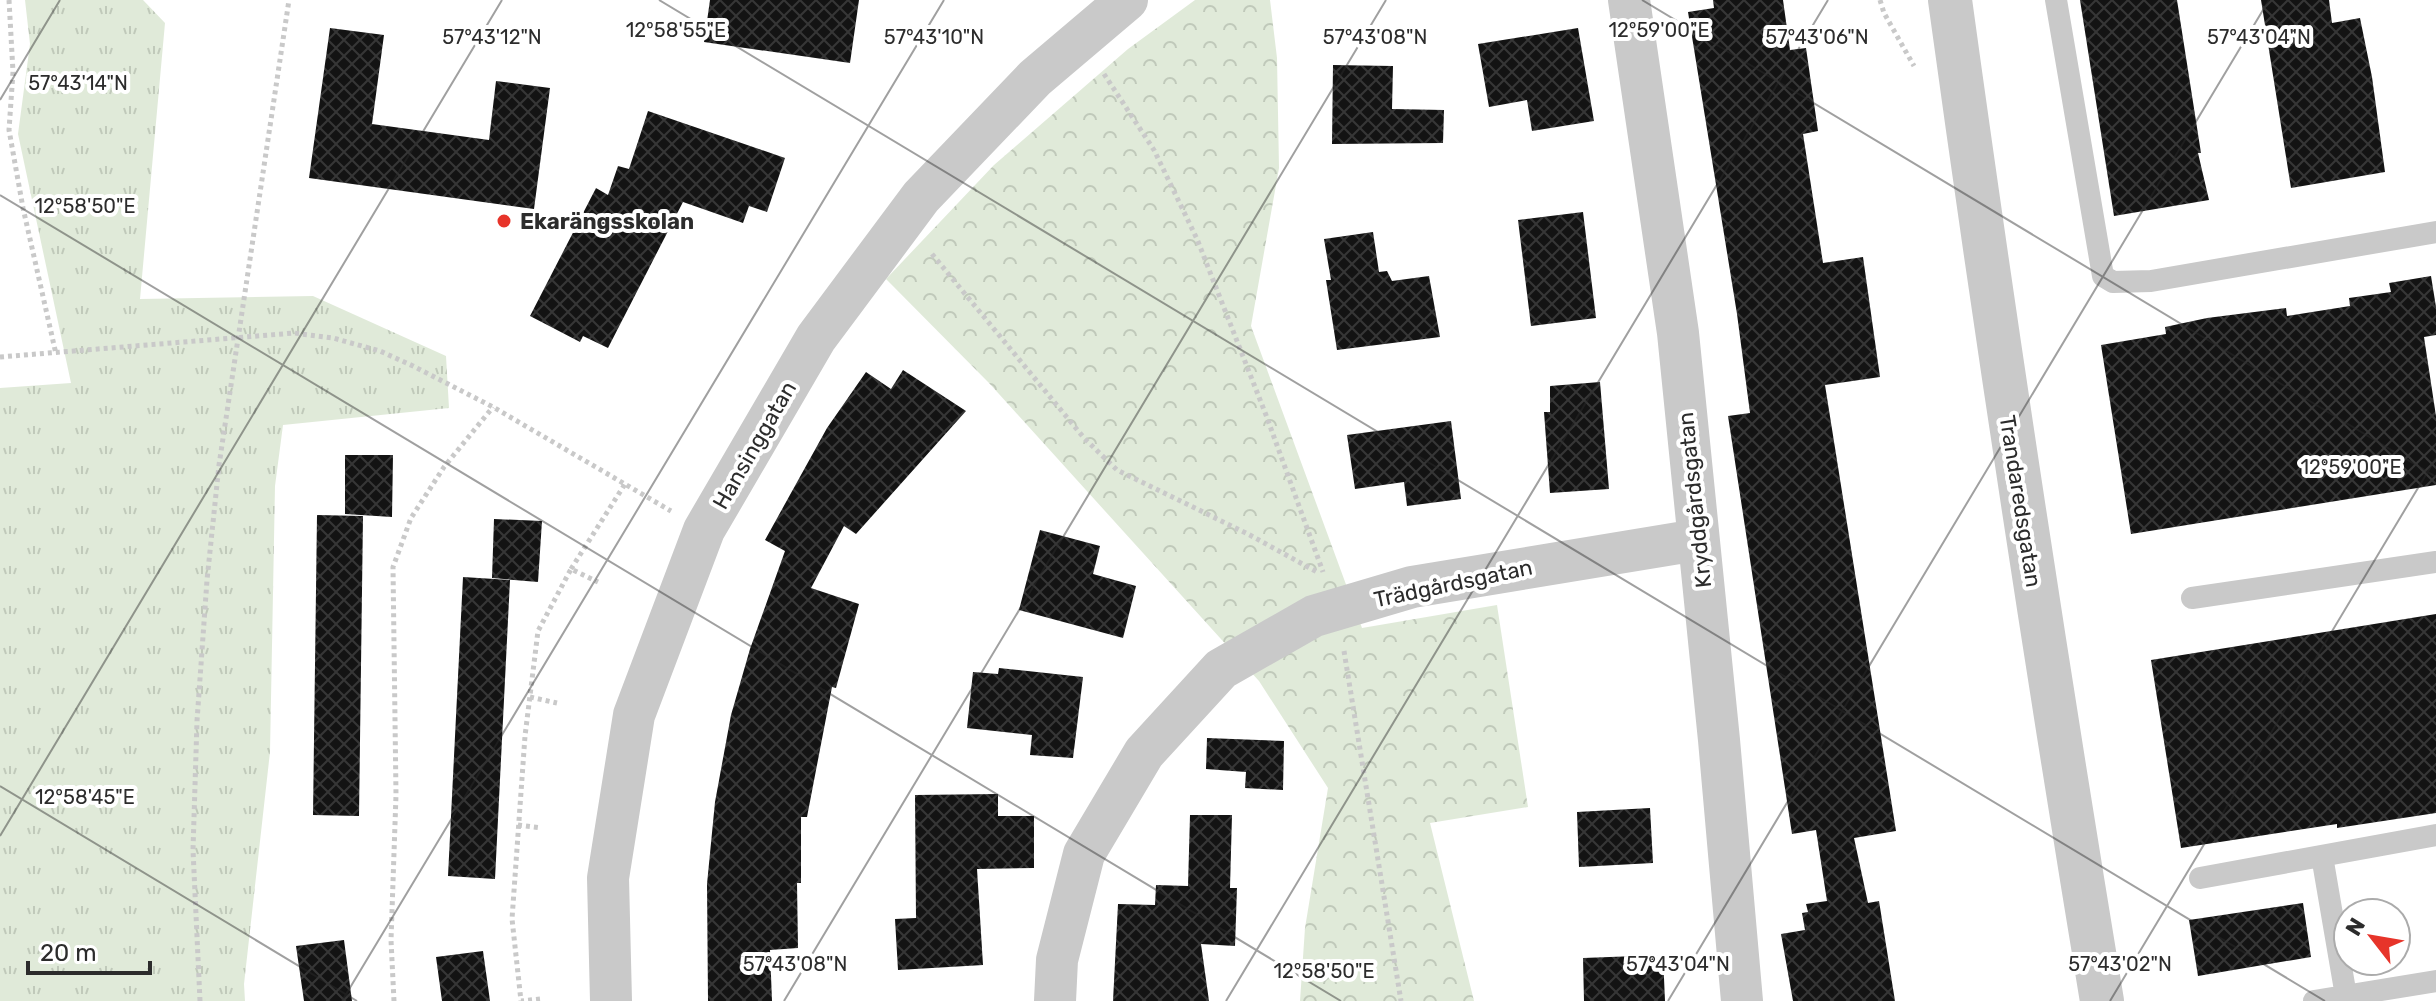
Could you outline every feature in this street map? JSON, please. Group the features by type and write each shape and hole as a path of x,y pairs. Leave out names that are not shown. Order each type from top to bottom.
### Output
{"street":[{"name":"Hansinggatan","path":"611,1001 608,878 634,715 704,530 816,338 921,197 1035,78 1127,0"},
{"name":"Kryddgårdsgatan","path":"1629,0 1678,333 1742,1001"},
{"name":"Trandaredsgatan","path":"1950,0 1998,348 2102,1001"},
{"name":"Trädgårdsgatan","path":"1055,1001 1057,960 1084,854 1144,753 1221,669 1314,616 1412,587 1697,540"}],"lane":[{"path":"2056,0 2103,276 2113,282 2151,281 2436,232"},
{"path":"2192,598 2436,562"},
{"path":"2200,878 2436,835"},
{"path":"2322,856 2346,996"},
{"path":"2314,1001 2436,981"}],"path":[{"path":"9,0 13,72 9,130 56,354"},
{"path":"200,1001 193,850 197,721 219,465 289,0"},
{"path":"904,219 1004,344 1084,438 1117,470 1248,534 1325,576 1197,239 1154,150 1080,38"},
{"path":"0,357 239,336 294,333 333,338 380,351 493,407 704,530"},
{"path":"394,1001 391,940 396,795 393,567 411,518 444,467 493,407"},
{"path":"540,999 521,1001 512,919 518,825 538,631 571,569 625,484"},
{"path":"571,569 598,582"},
{"path":"1337,609 1401,1001"},
{"path":"530,697 557,703"},
{"path":"518,825 541,828"}],"green space":[{"path":"25,0 143,0 165,23 140,299 313,296 446,356 449,408 283,425 275,486 270,752 244,984 245,1001 0,1001 0,388 71,383 18,134 30,44"},
{"path":"1195,0 1270,0 1277,58 1279,168 1251,326 1362,628 1497,605 1528,807 1430,823 1474,1001 1300,1001 1305,928 1328,788 1259,681 989,383 886,279 994,165 1128,49"}],"building":[{"path":"710,0 859,0 850,63 704,42"},
{"path":"1713,0 1783,0 1790,50 1806,48 1818,131 1803,134 1823,263 1863,257 1880,377 1825,385 1896,831 1854,838 1868,903 1879,901 1895,1001 1793,1001 1781,934 1805,930 1802,913 1808,912 1806,904 1827,901 1816,830 1792,834 1728,416 1750,413 1688,12 1714,8"},
{"path":"2080,0 2177,0 2201,153 2198,153 2209,200 2114,216"},
{"path":"2261,0 2329,0 2332,23 2360,18 2385,172 2291,188"},
{"path":"330,28 384,35 372,124 489,140 496,81 550,88 534,209 309,178"},
{"path":"1578,28 1594,121 1532,131 1527,100 1489,107 1478,44"},
{"path":"1333,65 1393,66 1392,109 1444,110 1443,143 1332,144"},
{"path":"648,111 785,158 767,212 749,206 743,223 683,202 608,348 583,336 580,342 530,316 596,188 608,195 618,166 629,169"},
{"path":"1583,212 1596,318 1531,326 1518,220"},
{"path":"1373,232 1379,272 1387,271 1392,281 1429,276 1440,337 1337,350 1326,280 1331,280 1324,239"},
{"path":"2431,276 2436,335 2424,337 2436,416 2436,485 2131,534 2101,345 2166,334 2165,327 2207,318 2286,308 2287,316 2350,306 2349,298 2391,292 2389,283"},
{"path":"903,370 966,411 856,534 844,526 811,588 859,604 836,688 832,687 807,817 801,817 801,883 797,883 798,948 770,950 772,1001 708,1001 707,884 715,802 731,715 750,649 785,551 765,540 827,428 866,372 891,389"},
{"path":"1600,382 1609,489 1550,493 1544,412 1550,412 1550,386"},
{"path":"1451,421 1461,499 1407,506 1404,482 1355,489 1347,435"},
{"path":"345,455 393,455 392,517 345,514"},
{"path":"317,515 363,516 359,816 313,815"},
{"path":"494,519 542,521 538,582 492,578"},
{"path":"1040,530 1100,546 1093,574 1136,586 1123,638 1019,610"},
{"path":"463,577 510,580 495,879 448,876"},
{"path":"2436,614 2436,813 2337,828 2337,824 2181,848 2151,660"},
{"path":"999,668 1083,677 1073,758 1030,755 1032,735 967,728 973,672 998,674"},
{"path":"1207,738 1284,741 1283,790 1245,788 1246,772 1206,769"},
{"path":"998,794 998,816 1034,816 1034,868 977,869 983,965 898,970 895,919 916,918 915,795"},
{"path":"1650,808 1653,863 1579,867 1577,812"},
{"path":"1190,815 1232,815 1230,888 1237,888 1235,946 1201,944 1209,1001 1113,1001 1118,904 1155,905 1156,885 1188,886"},
{"path":"2303,903 2311,957 2198,976 2189,920"},
{"path":"344,940 352,1001 304,1001 296,946"},
{"path":"483,951 490,1001 442,1001 436,957"},
{"path":"1663,955 1665,1001 1584,1001 1583,958"}],"place":[{"name":"Ekarängsskolan","path":"504,221"}]}
